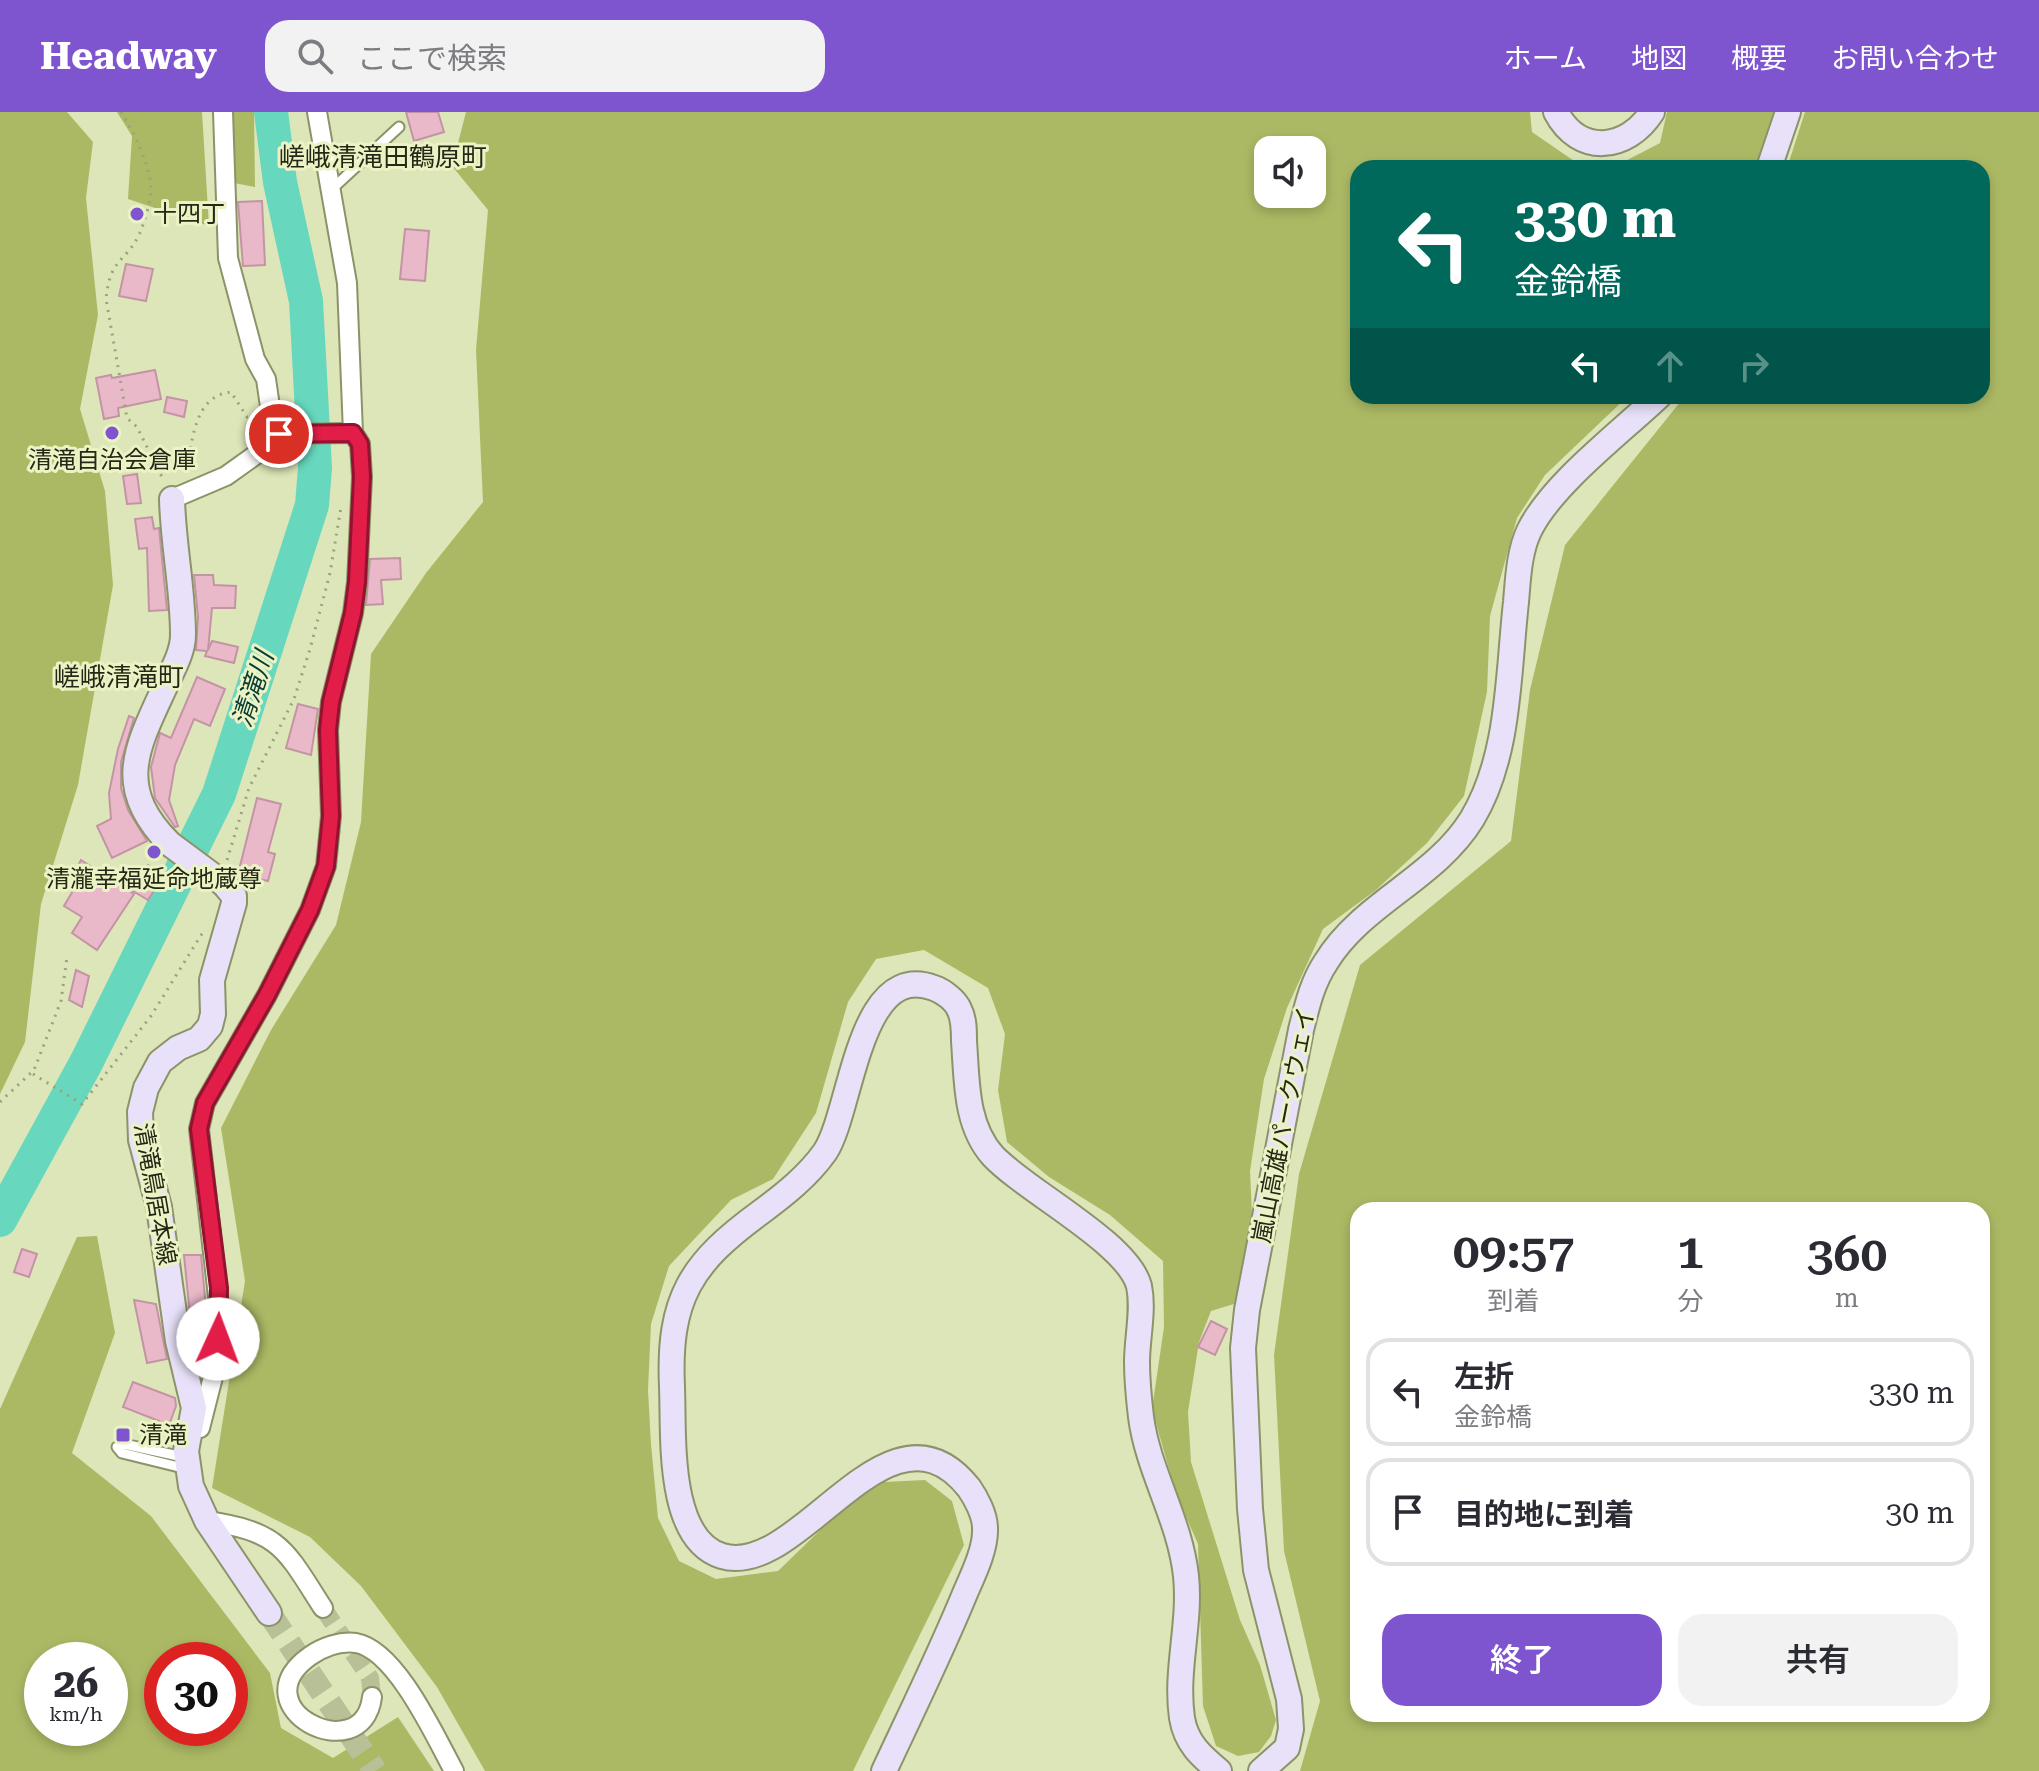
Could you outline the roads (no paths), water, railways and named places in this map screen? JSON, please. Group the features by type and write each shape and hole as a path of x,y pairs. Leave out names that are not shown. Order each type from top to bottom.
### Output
{"street":[{"path":"176,497 226,476 268,446 276,434 266,379 255,359 228,258 223,112"},
{"path":"187,1459 201,1426 213,1377 221,1323 199,1144 202,1113 273,983 314,900 326,866 331,816 328,730 331,702 353,613 357,582 362,477 360,444 350,433 347,283 317,112"},
{"path":"1556,112 1566,130 1583,140 1601,144 1624,139 1639,131 1652,112"},
{"path":"1772,160 1788,112"},
{"name":"嵐山高雄パークウェイ","path":"1261,1771 1287,1748 1291,1729 1289,1699 1256,1570 1250,1509 1243,1348 1247,1310 1312,987 1326,960 1347,935 1432,867 1454,845 1473,817 1498,753 1520,565 1529,532 1553,498 1651,404"},
{"path":"276,434 350,433"},
{"name":"清滝鳥居本線","path":"176,497 183,637 179,657 142,737 136,788 145,816 170,844 224,884 234,896 234,903 212,980 213,1014 210,1026 199,1039 178,1048 160,1062 146,1088 140,1112 141,1140 159,1207 178,1341 194,1408 187,1459 195,1499 269,1613"},
{"path":"884,1771 975,1568 986,1531 982,1513 970,1490 947,1467 923,1457 898,1460 863,1479 778,1543 750,1556 724,1557 706,1547 691,1532 682,1508 676,1472 670,1349 678,1310 691,1275 715,1247 778,1200 810,1171 828,1148 865,1033 876,1010 892,992 908,986 930,986 947,995 960,1010 971,1113 979,1139 995,1159 1129,1263 1139,1285 1137,1367 1141,1424 1177,1527 1186,1578 1182,1717 1188,1740 1219,1771"},
{"path":"207,1521 230,1524 276,1541 323,1608"},
{"path":"372,1697 368,1717 361,1725 338,1738 319,1736 303,1726 291,1711 288,1694 295,1671 315,1652 340,1643 363,1645 374,1650 392,1666 454,1771"}],"lane":[{"path":"332,189 399,127"},
{"path":"124,1444 187,1459 122,1453 117,1447 124,1444"}],"waterway":[{"name":"清滝川","path":"0,1220 86,1063 219,794 312,505 315,468 306,301 280,182 271,112"}],"tunnel":[{"path":"323,1608 370,1678 372,1697"},
{"path":"269,1613 375,1771"}],"place":[{"name":"十四丁","path":"137,214"},
{"name":"清滝自治会倉庫","path":"112,433"},
{"name":"清瀧幸福延命地蔵尊","path":"154,852"},
{"name":"清滝","path":"123,1435"}],"district":[{"name":"嵯峨清滝田鶴原町","path":"383,157"},
{"name":"嵯峨清滝町","path":"119,677"}]}
